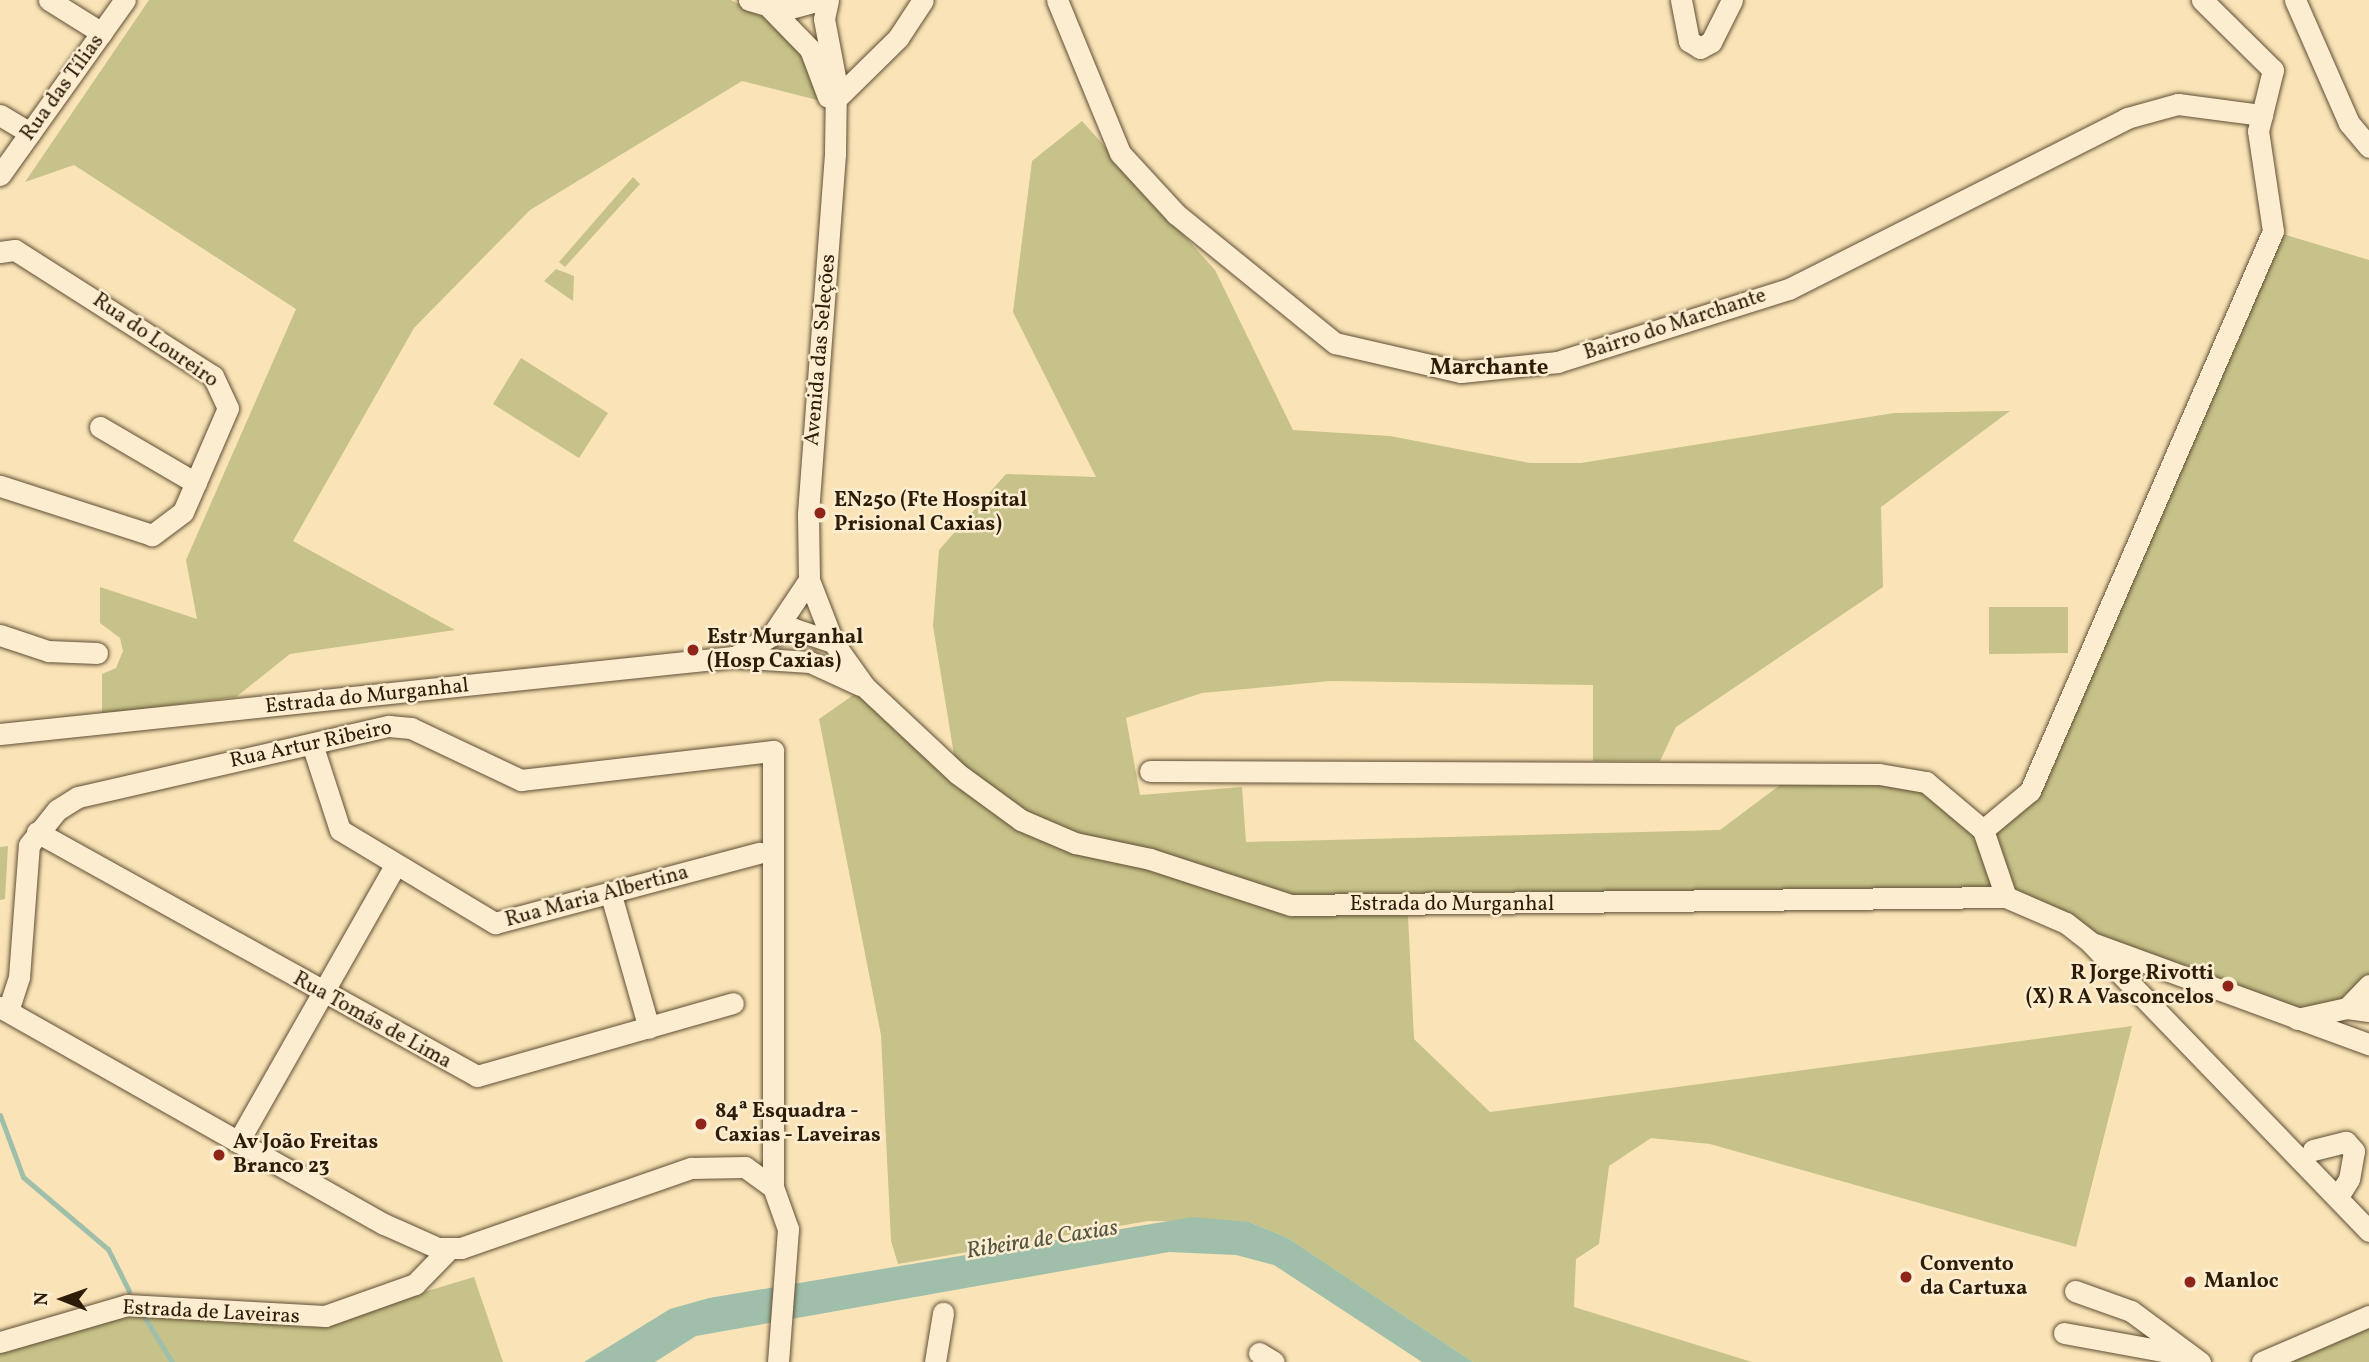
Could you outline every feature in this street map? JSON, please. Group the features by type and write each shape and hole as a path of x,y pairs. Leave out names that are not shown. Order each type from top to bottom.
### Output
{"street":[{"path":"49,0 102,33"},
{"name":"Rua das Tílias","path":"0,175 125,0"},
{"path":"749,0 770,8 820,0"},
{"name":"Avenida das Seleções","path":"809,580 836,109 828,0"},
{"path":"836,109 923,0"},
{"name":"Bairro do Marchante","path":"1057,0 1120,153 1175,214 1335,343 1461,372 1557,362 1789,289 2127,118 2178,104 2262,115"},
{"path":"1681,0 1689,41 1700,48 1711,43 1732,0"},
{"path":"1983,830 2030,791 2273,231 2262,171 2262,115 2273,70 2202,0"},
{"path":"2295,0 2349,123 2369,147"},
{"name":"Avenida das Seleções","path":"770,8 810,48 836,109"},
{"path":"830,50 850,64 877,59"},
{"path":"0,115 30,133"},
{"name":"Rua do Loureiro","path":"0,486 152,536 174,524 227,418 223,386 5,247"},
{"path":"100,427 196,482"},
{"name":"Estrada do Murganhal","path":"772,635 809,580"},
{"name":"Estrada do Murganhal","path":"809,580 833,642 865,687 958,774 1021,820 1075,843 1150,859 1291,905 2006,897 2066,923 2090,942"},
{"name":"Estrada do Murganhal","path":"733,657 772,635 794,629 833,642"},
{"path":"0,635 48,651 97,653"},
{"name":"Estrada do Murganhal","path":"0,734 733,657 817,655 833,642"},
{"name":"Estrada do Murganhal","path":"781,656 865,687"},
{"name":"Rua Artur Ribeiro","path":"4,1009 19,977 24,861 37,832 78,797 400,726 521,780 773,751 773,1187"},
{"name":"Rua Maria Albertina","path":"312,744 335,824 395,866 495,923 611,895 759,853"},
{"path":"1150,771 1879,774 1926,782 1983,830 2006,897"},
{"name":"Rua Tomás de Lima","path":"37,832 322,993 477,1076 733,1003"},
{"path":"238,1142 395,866"},
{"path":"611,895 649,1028"},
{"path":"2090,942 2369,1044"},
{"path":"2090,942 2369,1231"},
{"path":"2347,1008 2369,985"},
{"path":"2297,1019 2347,1008 2369,1011"},
{"path":"4,1009 384,1224 449,1249 704,1165 746,1167 773,1187 788,1229 778,1362"},
{"path":"2313,1150 2346,1142 2354,1150 2350,1179 2337,1198"},
{"name":"Estrada de Laveiras","path":"0,1342 127,1305 325,1317 415,1284 449,1249"},
{"path":"2075,1291 2132,1311 2195,1359"},
{"path":"935,1362 943,1313"},
{"path":"2262,1362 2369,1316"},
{"path":"2064,1333 2195,1359"}],"shaded area":[{"path":"149,0 731,0 794,33 821,101 742,81 530,210 414,328 293,541 455,630 290,654 236,697 102,714 102,674 116,668 123,651 120,638 100,623 100,587 197,619 186,560 296,309 74,165 25,182"},
{"path":"1082,121 1215,270 1293,430 1390,436 1530,463 1581,463 1894,413 2010,411 1881,507 1883,587 1676,727 1660,761 1593,761 1593,685 1330,681 1202,693 1126,718 1140,795 1242,787 1246,842 1720,830 1796,773 1926,782 1983,830 2030,791 2273,231 2369,260 2369,984 2313,1025 2006,897 1301,906 1408,916 1414,1039 1490,1112 2132,1026 2076,1247 1710,1144 1651,1138 1609,1166 1599,1244 1576,1259 1574,1307 1752,1362 1473,1362 1288,1238 1249,1222 1148,1221 898,1264 891,1241 881,1035 819,719 865,687 957,773 933,626 939,550 1006,474 1096,477 1013,312 1032,161"},
{"path":"633,177 640,184 565,267 559,262"},
{"path":"556,269 574,276 573,301 544,281"},
{"path":"521,358 608,413 579,458 493,404"},
{"path":"1989,607 2068,607 2068,653 1989,654"},
{"path":"8,846 5,899 0,900 0,847"},
{"name":"Ribeira de Caxias","path":"1193,1217 1249,1222 1288,1238 1473,1362 1422,1362 1274,1265 1236,1255 1169,1252 696,1336 655,1362 584,1362 670,1309 709,1298"},
{"path":"474,1277 503,1362 0,1362 0,1349 126,1311 307,1327"},
{"path":"2369,1324 2369,1362 2280,1362"}],"waterway":[{"path":"0,1115 23,1177 108,1249 129,1291"},
{"path":"145,1318 172,1362"}],"place":[{"name":"EN250 (Fte Hospital Prisional Caxias)","path":"820,513"},
{"name":"Estr Murganhal (Hosp Caxias)","path":"693,650"},
{"name":"R Jorge Rivotti (X) R A Vasconcelos","path":"2228,986"},
{"name":"84ª Esquadra - Caxias - Laveiras","path":"701,1124"},
{"name":"Av João Freitas Branco 23","path":"219,1155"},
{"name":"Convento da Cartuxa","path":"1906,1277"},
{"name":"Manloc","path":"2190,1282"}],"district":[{"name":"Marchante","path":"1489,368"}]}
